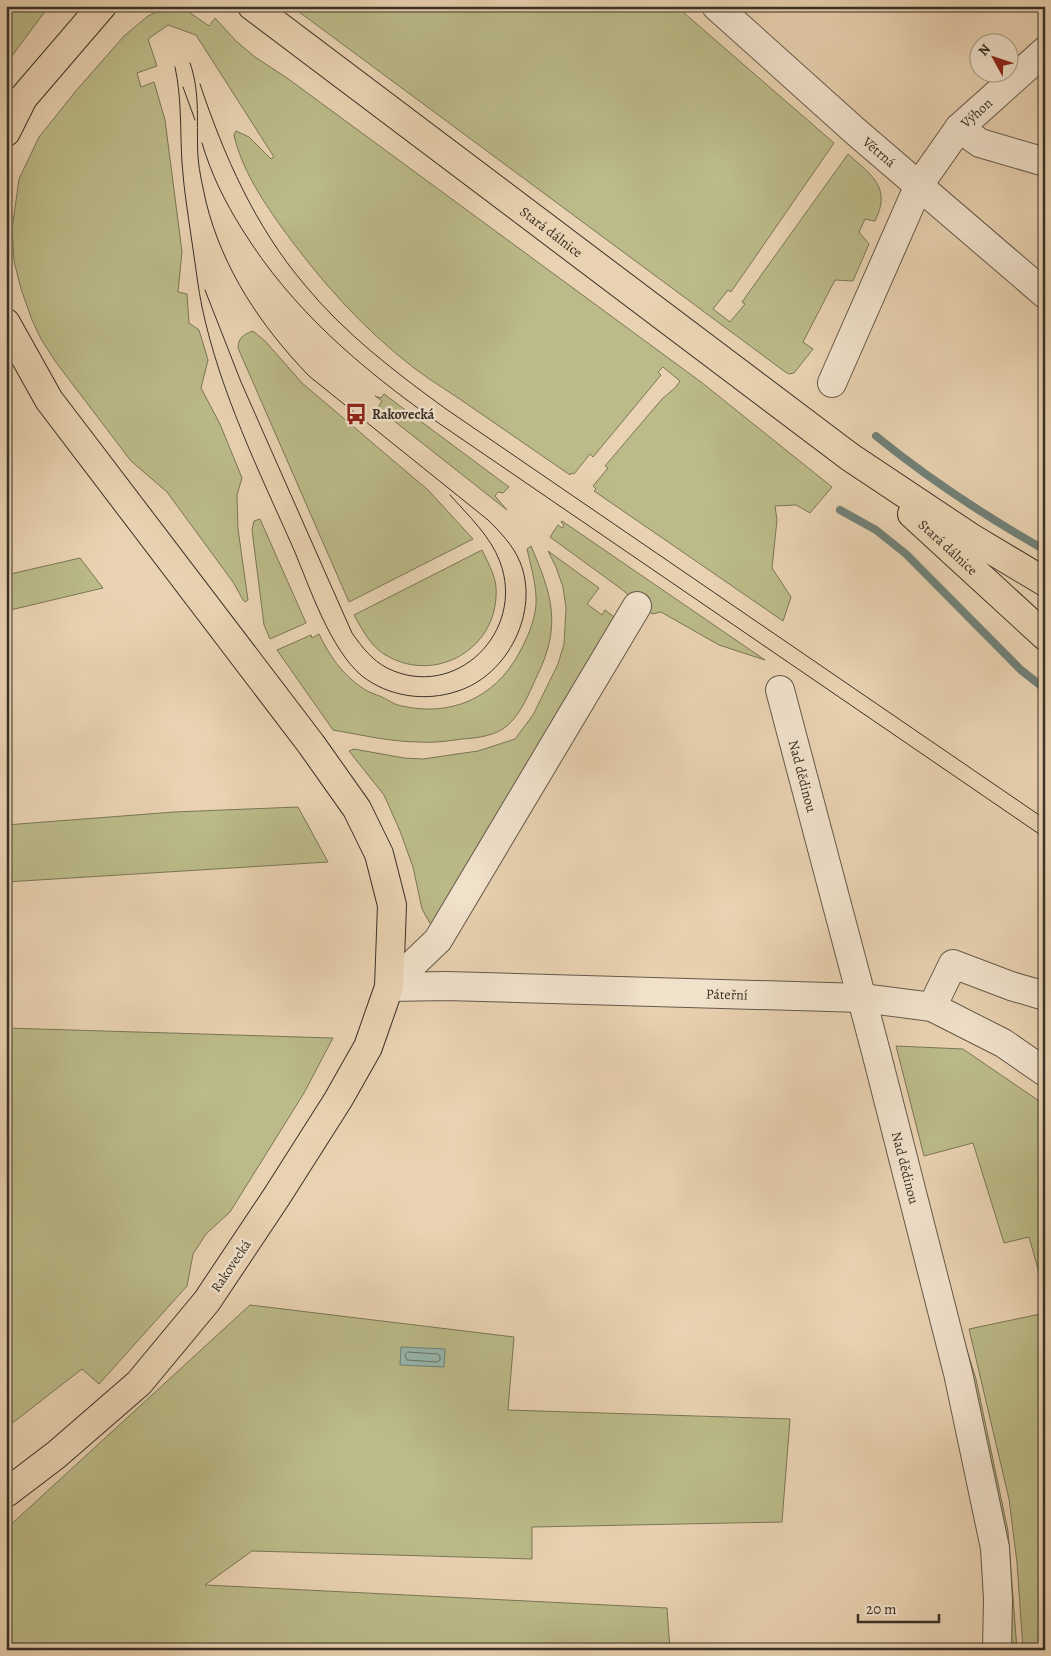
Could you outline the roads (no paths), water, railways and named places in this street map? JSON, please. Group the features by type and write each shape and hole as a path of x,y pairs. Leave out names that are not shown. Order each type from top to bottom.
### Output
{"main road":[{"path":"6,132 23,98 102,6"},
{"name":"Stará dálnice","path":"252,6 850,457 970,537 1045,582"},
{"name":"Rakovecká","path":"6,323 49,400 311,744 357,809 379,854 392,905 389,988 368,1047 277,1196 207,1301 139,1383 56,1455 6,1493"},
{"name":"Stará dálnice","path":"850,457 1045,636"}],"street":[{"name":"Větrná","path":"716,6 855,131 1045,294"},
{"name":"Výhon","path":"832,383 919,185 959,128 1045,51"},
{"path":"959,128 980,143 1045,162"},
{"path":"389,988 438,940 637,606"},
{"name":"Nad dědinou","path":"780,690 862,998 958,1373 993,1538 998,1599 997,1650"},
{"path":"932,1008 953,964 1011,986 1045,996"},
{"name":"Páteřní","path":"389,988 446,986 862,998 932,1008 1004,1043 1045,1072"}],"water":[{"path":"401,1347 445,1349 444,1367 400,1365"}],"waterway":[{"path":"876,436 958,497 1045,550"},
{"path":"840,510 876,530 906,554 1021,670 1045,689"}],"tram line":[{"path":"175,67 180,103 185,196 199,293 210,339 219,370 254,461 322,617 340,650 351,664 362,676 384,689 408,696 421,697 458,691 476,683 492,671 505,656 515,639 526,601 525,581 520,562 510,544 488,520 309,376 275,337 246,296 233,274 223,251 213,227 206,202 199,163 196,86 190,63"},
{"path":"200,84 231,164 270,238 286,262 319,302 371,351 446,409 1045,819"},
{"path":"183,87 195,120"},
{"path":"202,143 224,198 242,229 283,286 329,335 381,380 437,422 1045,838"},
{"path":"205,290 241,382 352,633 368,653 382,665 413,676 437,675 460,668 479,654 494,635 503,612 505,588 500,562 496,553 478,527 450,495"}],"place":[{"name":"Rakovecká","path":"356,414"}]}
